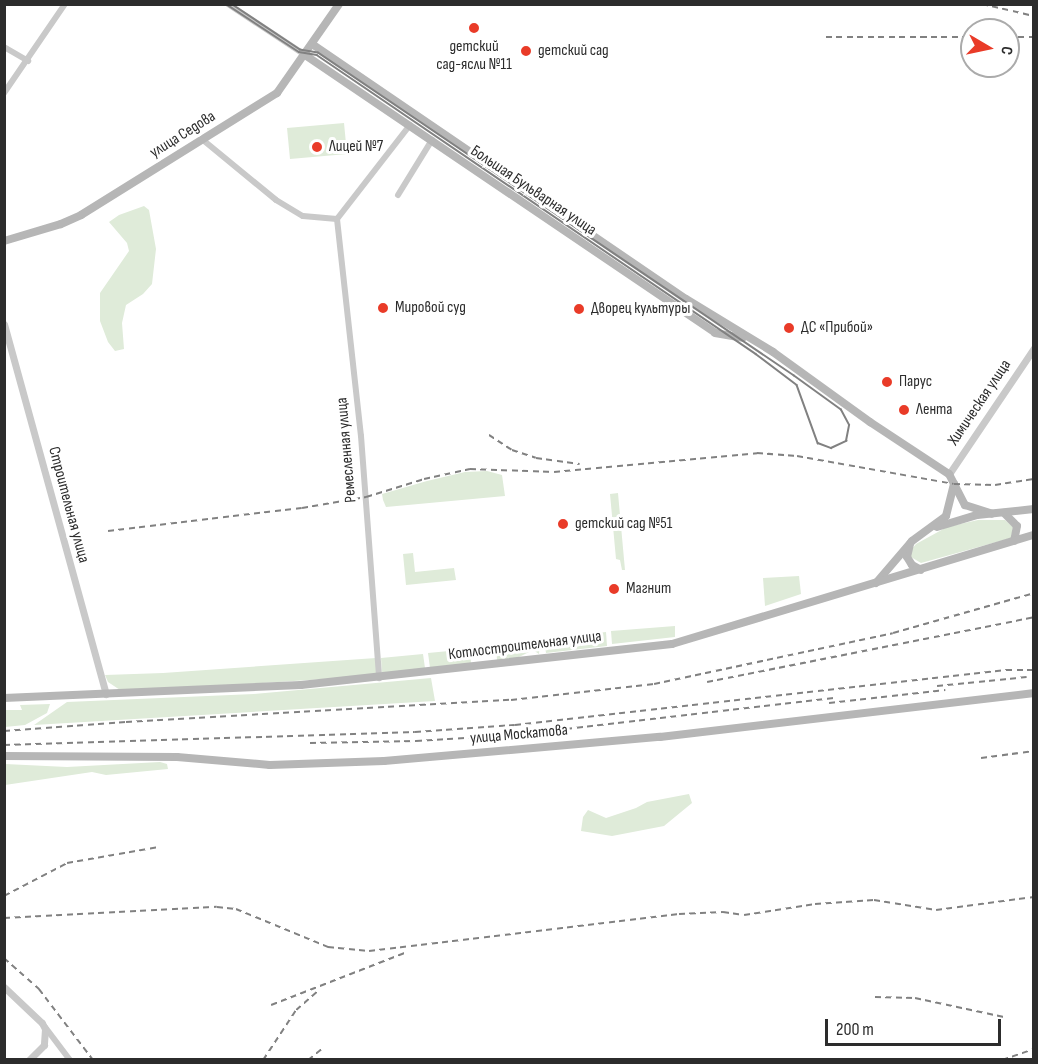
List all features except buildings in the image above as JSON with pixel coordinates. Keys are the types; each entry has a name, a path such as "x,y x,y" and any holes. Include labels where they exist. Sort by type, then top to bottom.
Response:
{"main road":[{"name":"улица Седова","path":"4,241 61,224 81,215 277,93 339,4"},
{"name":"Большая Бульварная улица","path":"312,44 686,299 749,338 949,474"},
{"name":"Большая Бульварная улица","path":"305,55 715,333 749,338"},
{"path":"949,474 965,505 992,514"},
{"path":"876,583 912,541 946,516 954,484"},
{"path":"927,530 955,520 1034,509"},
{"path":"1004,513 1017,526 1014,541"},
{"name":"Котлостроительная улица","path":"4,698 301,685 672,644 1034,535"},
{"path":"912,541 907,557 912,565 921,570"},
{"name":"улица Москатова","path":"4,756 177,757 270,765 384,761 671,736 1034,693"}],"street":[{"path":"4,93 65,4"},
{"path":"228,4 305,55"},
{"path":"4,47 28,61"},
{"path":"203,140 276,200 303,216 337,219 410,125"},
{"path":"398,195 432,140"},
{"name":"Ремесленная улица","path":"337,219 361,436 379,678"},
{"name":"Строительная улица","path":"4,324 106,694"},
{"name":"Химическая улица","path":"949,474 1034,348"},
{"path":"4,987 42,1023 70,1059"},
{"path":"29,1059 44,1045 45,1035 42,1023"}],"green space":[{"path":"344,123 347,154 290,159 287,128"},
{"path":"144,206 149,210 156,249 152,284 143,294 126,305 122,323 124,349 115,351 108,342 100,321 100,293 129,251 127,243 109,222 119,215"},
{"path":"487,471 502,475 505,496 386,507 383,500 382,494 427,481 465,472"},
{"path":"618,493 625,570 622,570 620,560 616,559 610,494"},
{"path":"978,520 1005,520 1013,527 1011,538 921,563 911,557 911,550 916,544 947,527"},
{"path":"413,553 415,572 454,568 456,580 406,585 403,554"},
{"path":"799,576 801,594 765,606 763,578"},
{"path":"675,626 675,637 612,644 611,631"},
{"path":"606,632 607,646 546,653 544,639"},
{"path":"540,640 539,654 533,650 517,658 497,660 496,645"},
{"path":"470,649 471,664 430,668 428,653"},
{"path":"423,654 425,668 382,674 381,658"},
{"path":"376,658 378,675 372,676 168,689 120,690 108,682 105,675 163,673"},
{"path":"431,678 435,701 34,725 67,702 254,694"},
{"path":"50,704 47,713 25,725 5,727 5,710 22,710 20,705"},
{"path":"160,762 167,764 168,769 106,775 92,772 5,785 5,764 67,767"},
{"path":"689,794 692,803 664,826 612,836 581,831 583,817 588,810 606,818 647,802"}],"tram line":[{"path":"226,4 299,52 317,55 756,354 797,385 818,443 831,448 846,441 849,425 841,410 794,376 318,53 300,50 231,4"}],"railway":[{"path":"982,4 1034,16"},
{"path":"826,37 960,37"},
{"path":"1020,37 1034,37"},
{"path":"489,435 512,450 536,458 580,464"},
{"path":"108,531 302,508 366,497 424,479 470,469 554,472 757,453 797,456 954,484 995,485 1034,479"},
{"path":"4,731 511,700 654,684 893,633 1034,593"},
{"path":"707,682 1034,617"},
{"path":"4,745 415,732 515,725 1006,670 1034,670"},
{"path":"937,686 1027,677"},
{"path":"829,703 945,690"},
{"path":"310,743 416,741 514,735 836,698"},
{"path":"981,758 1034,751"},
{"path":"4,896 67,863 159,847"},
{"path":"4,918 217,907 236,909 328,947 369,951 679,914 723,912 744,915 815,904 874,900 936,910 1034,897"},
{"path":"271,1005 407,952"},
{"path":"4,958 39,989 93,1060"},
{"path":"263,1060 296,1010 317,992"},
{"path":"875,997 915,998 1004,1017"},
{"path":"308,1060 323,1048"},
{"path":"1002,1060 1034,1049"}],"place":[{"name":"детский сад-ясли №11","path":"474,28"},
{"name":"детский сад","path":"526,51"},
{"name":"Лицей №7","path":"317,147"},
{"name":"Мировой суд","path":"383,308"},
{"name":"Дворец культуры","path":"579,309"},
{"name":"ДC «Прибой»","path":"789,328"},
{"name":"Парус","path":"887,382"},
{"name":"Лента","path":"904,410"},
{"name":"детский сад №51","path":"563,524"},
{"name":"Магнит","path":"614,589"}]}
